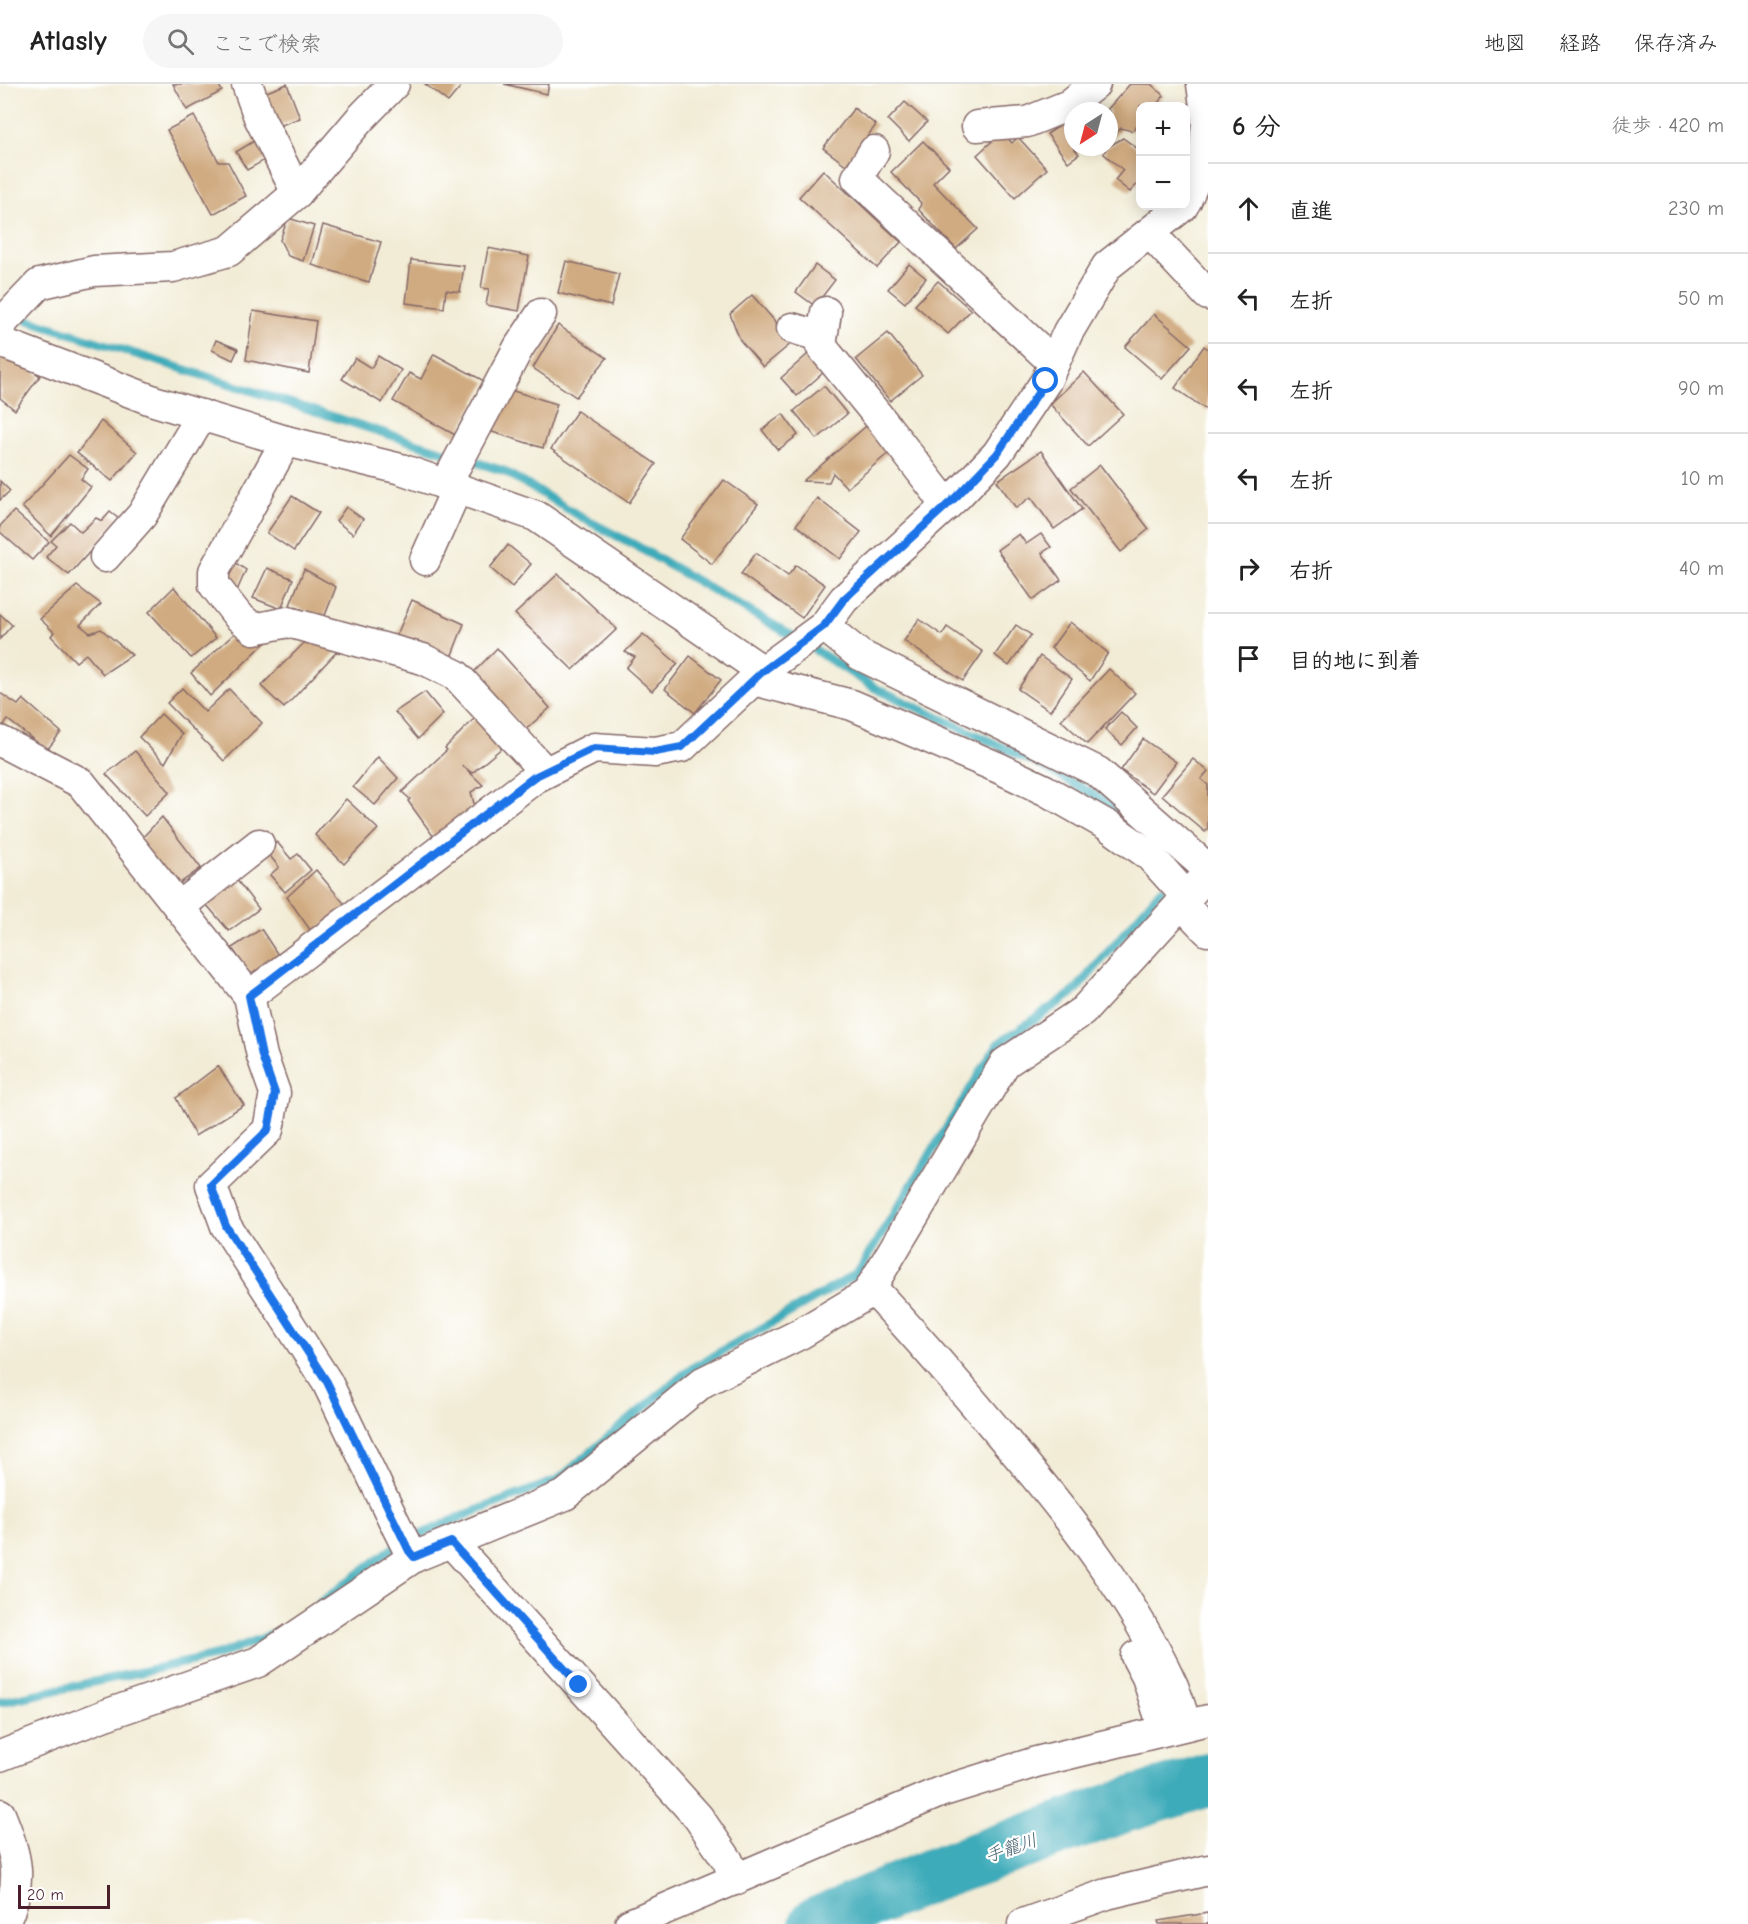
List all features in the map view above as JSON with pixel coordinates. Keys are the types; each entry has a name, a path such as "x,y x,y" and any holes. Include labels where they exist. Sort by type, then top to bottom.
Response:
{"street":[{"path":"247,84 259,117 297,193"},
{"path":"0,325 39,284 94,271 173,267 229,251 297,193 360,119 394,84"},
{"path":"976,126 1027,122 1069,105 1095,84"},
{"path":"1190,190 1204,159 1207,121 1202,84"},
{"path":"874,151 857,178 1054,363"},
{"path":"249,996 534,777 594,748 655,752 682,747 764,671 822,628 844,599 947,506 997,454 1046,381 1068,332 1107,266 1178,210"},
{"path":"1150,233 1208,295"},
{"path":"424,560 470,438 519,347 541,314"},
{"path":"792,328 824,325 821,346 947,506"},
{"path":"0,342 154,401 286,441 452,483 536,516 764,671 852,705 988,763 1045,790 1110,827 1149,855 1208,931"},
{"path":"105,557 142,515 202,415"},
{"path":"286,441 214,571 214,585 238,616 254,629 288,621 423,659 456,675 545,772"},
{"path":"822,628 860,655 1098,772 1208,870"},
{"path":"0,741 81,783 249,996 262,1056 275,1093 268,1130 211,1185 226,1226 327,1382 412,1554"},
{"path":"178,907 259,844"},
{"path":"0,1756 105,1715 258,1662 412,1554 451,1542 565,1495 703,1382 800,1334 864,1293 1005,1063 1083,1011 1208,874"},
{"path":"630,1924 940,1792 1036,1762 1186,1725 1147,1677 1124,1632 1091,1581 1034,1503 864,1293"},
{"path":"451,1542 698,1817 728,1861 735,1880"},
{"path":"0,1814 11,1840 16,1860 17,1883 13,1902 4,1924"},
{"path":"1023,1924 1107,1894 1208,1870"}],"building":[{"path":"173,84 218,84 222,91 187,110"},
{"path":"287,84 300,118 273,128 259,95"},
{"path":"425,84 463,84 448,102"},
{"path":"504,84 549,84 547,94"},
{"path":"1130,84 1151,84 1164,96 1159,102 1136,102 1136,126 1132,131 1121,128 1118,131 1118,102 1114,102"},
{"path":"905,102 927,122 909,141 888,120"},
{"path":"854,108 876,125 846,165 823,148"},
{"path":"194,116 219,162 228,162 246,196 213,214 167,130"},
{"path":"1064,123 1064,156 1076,156 1068,162 1047,134"},
{"path":"1002,132 1012,143 1018,137 1047,169 1015,198 977,155"},
{"path":"259,138 270,157 247,170 236,152"},
{"path":"1123,138 1136,147 1136,185 1130,192 1115,180 1123,170 1106,156 1118,156 1118,141"},
{"path":"923,141 949,167 933,183 978,229 956,249 919,210 921,203 891,172"},
{"path":"823,170 901,242 877,268 799,197"},
{"path":"288,218 314,226 303,261 288,256 280,240"},
{"path":"323,225 381,242 369,282 312,265"},
{"path":"488,248 529,256 519,311 486,305 489,289 481,288"},
{"path":"411,260 464,266 460,292 446,290 444,308 406,303"},
{"path":"566,261 619,274 611,306 558,293"},
{"path":"909,264 926,278 905,303 888,289"},
{"path":"815,265 835,280 815,306 796,292"},
{"path":"938,281 971,310 948,334 915,305"},
{"path":"752,295 793,342 763,367 740,340 730,314"},
{"path":"253,311 316,321 309,373 246,360"},
{"path":"1154,314 1191,346 1162,379 1125,347"},
{"path":"558,325 607,358 576,397 533,368"},
{"path":"888,333 922,375 890,401 856,359"},
{"path":"216,340 238,349 233,360 212,350"},
{"path":"1204,346 1208,349 1208,411 1175,388"},
{"path":"5,350 40,376 15,410 0,398 0,357"},
{"path":"434,354 486,382 457,436 393,401 409,373 421,379"},
{"path":"808,354 824,372 797,396 781,378"},
{"path":"378,356 401,370 382,403 342,379 355,358 371,368"},
{"path":"1084,372 1123,414 1088,446 1050,404"},
{"path":"824,386 847,414 817,439 794,411"},
{"path":"503,388 557,404 543,448 489,431"},
{"path":"577,411 656,464 629,503 551,449"},
{"path":"783,414 798,435 778,450 762,430"},
{"path":"873,420 897,446 847,488 833,473 829,482 803,481"},
{"path":"101,421 137,452 112,481 77,453"},
{"path":"1041,451 1082,509 1054,529 1031,497 1016,508 997,481"},
{"path":"69,455 88,469 81,479 91,487 51,536 22,507"},
{"path":"1100,465 1149,529 1121,552 1071,488"},
{"path":"724,480 758,504 712,564 680,539"},
{"path":"0,481 10,491 0,500"},
{"path":"292,496 319,513 294,551 267,533"},
{"path":"817,498 861,532 840,559 796,525"},
{"path":"346,507 363,519 353,534 336,521"},
{"path":"14,511 49,542 32,560 0,532 0,526"},
{"path":"110,512 119,519 69,575 46,557 56,545 51,541 70,522 81,532 96,518 102,521"},
{"path":"1019,534 1026,544 1041,534 1051,547 1042,553 1061,580 1033,600 997,550"},
{"path":"508,545 531,564 512,587 490,568"},
{"path":"756,553 788,576 796,565 825,585 802,618 741,574"},
{"path":"227,557 246,570 236,593 214,581"},
{"path":"267,568 293,579 281,609 253,598"},
{"path":"304,569 336,587 324,618 290,605"},
{"path":"558,574 617,629 573,670 515,614"},
{"path":"77,586 101,604 80,625 90,633 101,629 132,655 103,674 86,654 76,662 51,636 54,632 40,619"},
{"path":"174,587 216,638 191,658 149,612"},
{"path":"412,600 464,624 450,660 396,637"},
{"path":"0,614 12,625 0,639"},
{"path":"919,619 942,635 947,627 983,652 963,681 904,641"},
{"path":"1070,622 1108,653 1090,681 1051,648"},
{"path":"246,623 266,642 210,696 191,673"},
{"path":"1016,625 1031,635 1009,666 995,655"},
{"path":"313,634 344,644 284,708 261,686"},
{"path":"643,634 678,664 652,691 626,668 635,657 625,652"},
{"path":"497,648 550,708 525,730 474,672"},
{"path":"690,656 721,680 695,713 665,689"},
{"path":"1040,656 1072,679 1050,711 1018,689"},
{"path":"1109,669 1135,693 1087,744 1061,720"},
{"path":"182,688 205,712 229,689 262,723 224,761 167,703"},
{"path":"425,692 443,714 418,739 395,712"},
{"path":"0,693 18,705 23,699 61,732 47,750 8,720 3,726 0,724"},
{"path":"1121,712 1137,728 1122,745 1105,729"},
{"path":"161,714 182,734 165,763 139,737"},
{"path":"478,715 503,747 472,773 462,765 483,785 471,792 476,811 436,840 408,801 410,799 402,792 447,750 445,748"},
{"path":"1143,739 1176,762 1153,793 1121,770"},
{"path":"135,751 170,792 145,816 106,774"},
{"path":"378,757 398,778 375,805 353,787"},
{"path":"1193,759 1208,771 1201,779 1208,785 1208,829 1205,832 1162,795"},
{"path":"346,799 378,829 344,864 315,835"},
{"path":"162,817 201,868 173,888 140,840"},
{"path":"277,842 291,859 298,854 311,870 285,892 270,875 279,867 266,851"},
{"path":"316,870 348,908 313,934 287,897"},
{"path":"236,879 259,909 229,931 206,904"},
{"path":"261,929 280,958 252,977 232,948"},
{"path":"218,1066 244,1105 195,1136 176,1098"},
{"path":"1208,1913 1208,1924 1159,1924 1158,1921"}],"waterway":[{"path":"16,316 504,471 801,641 875,688 1036,763 1097,796 1141,828"},
{"path":"320,1603 397,1545 465,1515 558,1480 689,1370 857,1274 998,1044 1074,992 1162,889"},
{"path":"0,1702 215,1656 282,1631"},
{"name":"手籠川","path":"816,1924 932,1875 1118,1808 1208,1780"}],"route":[{"path":"579,1685 451,1542 414,1557 409,1551 327,1382 226,1226 211,1185 268,1130 275,1093 262,1056 249,996 534,777 594,748 655,752 682,747 763,671 824,626 844,599 957,496 997,454 1046,381"}]}
